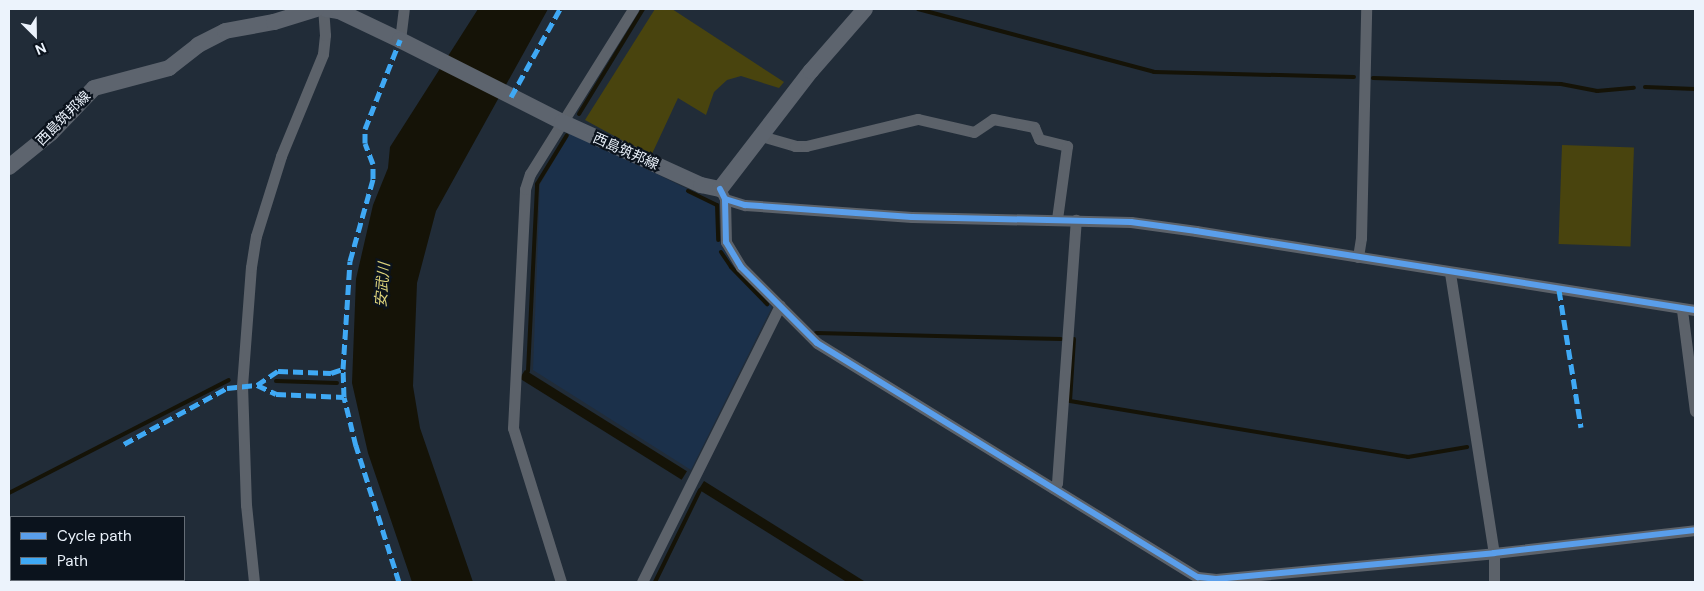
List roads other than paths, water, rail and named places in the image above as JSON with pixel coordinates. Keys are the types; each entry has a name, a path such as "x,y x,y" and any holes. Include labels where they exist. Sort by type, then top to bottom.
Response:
{"main road":[{"name":"西島筑邦線","path":"9,166 51,133 94,88 169,68 198,45 225,31 274,22 316,9"},
{"name":"西島筑邦線","path":"324,9 339,11 562,122 723,194"},
{"path":"723,194 761,136 811,71 865,9"}],"street":[{"path":"254,582 246,505 242,386 251,267 256,236 281,156 323,54 325,35 324,9"},
{"path":"400,40 404,9"},
{"path":"561,582 514,428 525,189 530,174 633,9"},
{"path":"1358,257 1366,9"},
{"path":"761,136 794,146 806,146 918,118 974,132 993,119 1034,127 1039,139 1067,146 1057,219"},
{"path":"723,194 745,205 903,216 1131,222 1682,310 1695,310"},
{"path":"723,194 726,242 742,267 817,343 1198,577 1216,579 1494,554 1695,530"},
{"path":"1053,488 1057,483 1076,220"},
{"path":"1450,273 1494,554 1494,582"},
{"path":"642,582 780,305"},
{"path":"1682,310 1682,324 1695,410"}],"water":[{"name":"安武川","path":"478,9 548,9 436,211 417,283 413,386 420,428 473,582 412,582 368,453 352,383 356,279 373,205 388,168 390,147"},
{"path":"525,370 687,471 682,480 520,378"},
{"path":"704,481 865,582 847,582 699,489"}],"waterway":[{"path":"579,114 643,9"},
{"path":"918,9 1154,72 1354,77"},
{"path":"1373,78 1561,84 1597,91 1634,88"},
{"path":"1645,87 1695,89"},
{"path":"528,371 537,184 567,135"},
{"path":"688,191 717,205 718,240"},
{"path":"721,252 731,267 767,304"},
{"path":"816,333 1061,339"},
{"path":"1074,339 1070,401 1408,457 1467,447"},
{"path":"9,493 229,380"},
{"path":"276,381 337,383"},
{"path":"655,582 700,490"}]}
